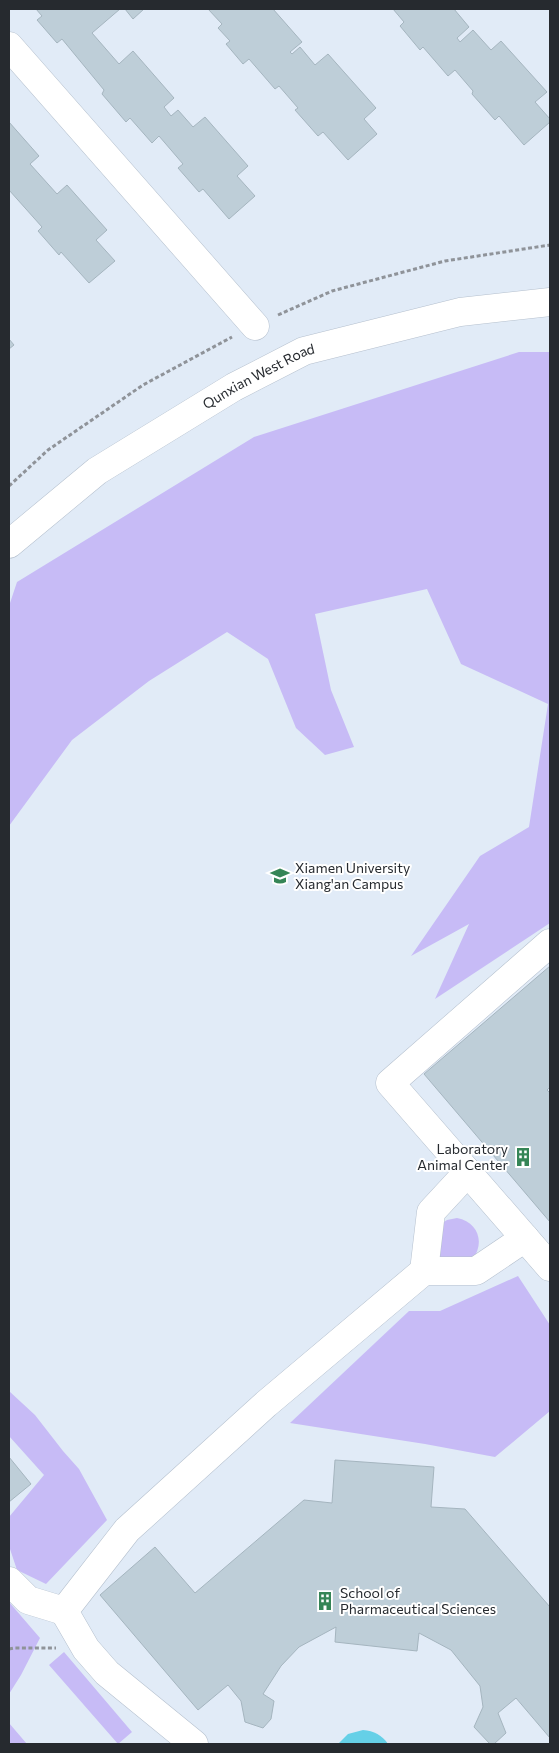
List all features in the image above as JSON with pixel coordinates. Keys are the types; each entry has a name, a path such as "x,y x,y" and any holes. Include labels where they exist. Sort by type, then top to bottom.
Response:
{"street":[{"path":"9,46 255,326"},
{"name":"Qunxian West Road","path":"9,544 97,471 234,387 304,351 460,312 550,302"},
{"path":"550,943 390,1083 550,1267"},
{"path":"424,1271 431,1212 468,1172"},
{"path":"64,1611 127,1530 266,1404 424,1271 476,1270 525,1238"},
{"path":"9,1580 28,1600 64,1611 86,1648 107,1673 194,1744"}],"path":[{"path":"9,1649 86,1648"}],"shaded area":[{"name":"Xiamen University Xiang'an Campus","path":"9,9 550,9 550,1744 9,1744"},
{"path":"519,352 550,352 550,923 435,999 469,924 411,956 480,856 529,827 548,704 461,664 427,589 315,614 331,690 354,747 325,755 296,728 268,659 227,632 149,681 72,740 9,826 9,606 17,582 254,437"},
{"path":"457,1218 464,1220 474,1228 479,1240 479,1246 473,1259 448,1266 433,1253 439,1225 447,1220"},
{"path":"518,1276 550,1325 550,1411 495,1457 290,1423 409,1311 440,1311"},
{"path":"9,1391 35,1415 79,1469 107,1520 46,1584 17,1570 9,1546 9,1517 44,1475 9,1436"},
{"path":"9,1602 40,1638 9,1694"},
{"path":"64,1652 132,1732 118,1744 49,1665"},
{"path":"9,1723 27,1744 9,1744"}],"water":[{"path":"363,1730 377,1734 388,1744 338,1744 348,1734"}],"building":[{"path":"36,9 120,9 92,33 119,64 133,51 174,98 164,107 171,116 178,110 193,127 205,117 248,166 237,176 255,196 229,219 203,189 199,192 178,168 183,164 159,136 152,143 130,118 126,122 102,94 104,90 62,39 57,43 37,20 42,16"},
{"path":"125,9 144,9 133,19"},
{"path":"208,9 273,9 302,42 290,52 292,54 300,47 315,65 328,54 376,108 364,119 377,134 348,160 323,132 318,136 295,110 298,108 279,86 275,89 249,59 243,64 226,44 230,41 218,28 222,24"},
{"path":"393,9 454,9 469,27 457,38 460,42 473,30 491,50 501,41 547,92 535,102 550,119 550,122 524,145 499,116 495,120 472,94 473,91 455,70 448,76 423,47 420,50 400,26 404,22"},
{"path":"9,122 39,156 30,164 57,194 67,185 107,230 96,240 115,261 89,283 61,252 59,255 38,231 42,227 9,190"},
{"path":"9,339 14,345 9,349"},
{"name":"Laboratory Animal Center","path":"550,966 550,1087 547,1090 550,1093 550,1222 424,1074"},
{"path":"9,1457 31,1484 9,1502"},
{"name":"School of Pharmaceutical Sciences","path":"335,1460 434,1467 431,1507 465,1509 550,1607 550,1738 516,1698 498,1713 506,1733 494,1744 490,1744 474,1727 483,1707 480,1686 451,1650 419,1633 417,1651 335,1642 336,1627 299,1647 281,1666 263,1694 274,1701 271,1719 263,1728 245,1722 241,1701 228,1685 198,1710 100,1595 155,1547 195,1593 304,1500 332,1503"}],"place":[{"name":"Xiamen University Xiang'an Campus","path":"280,876"},
{"name":"Laboratory Animal Center","path":"523,1157"},
{"name":"School of Pharmaceutical Sciences","path":"325,1601"}]}
